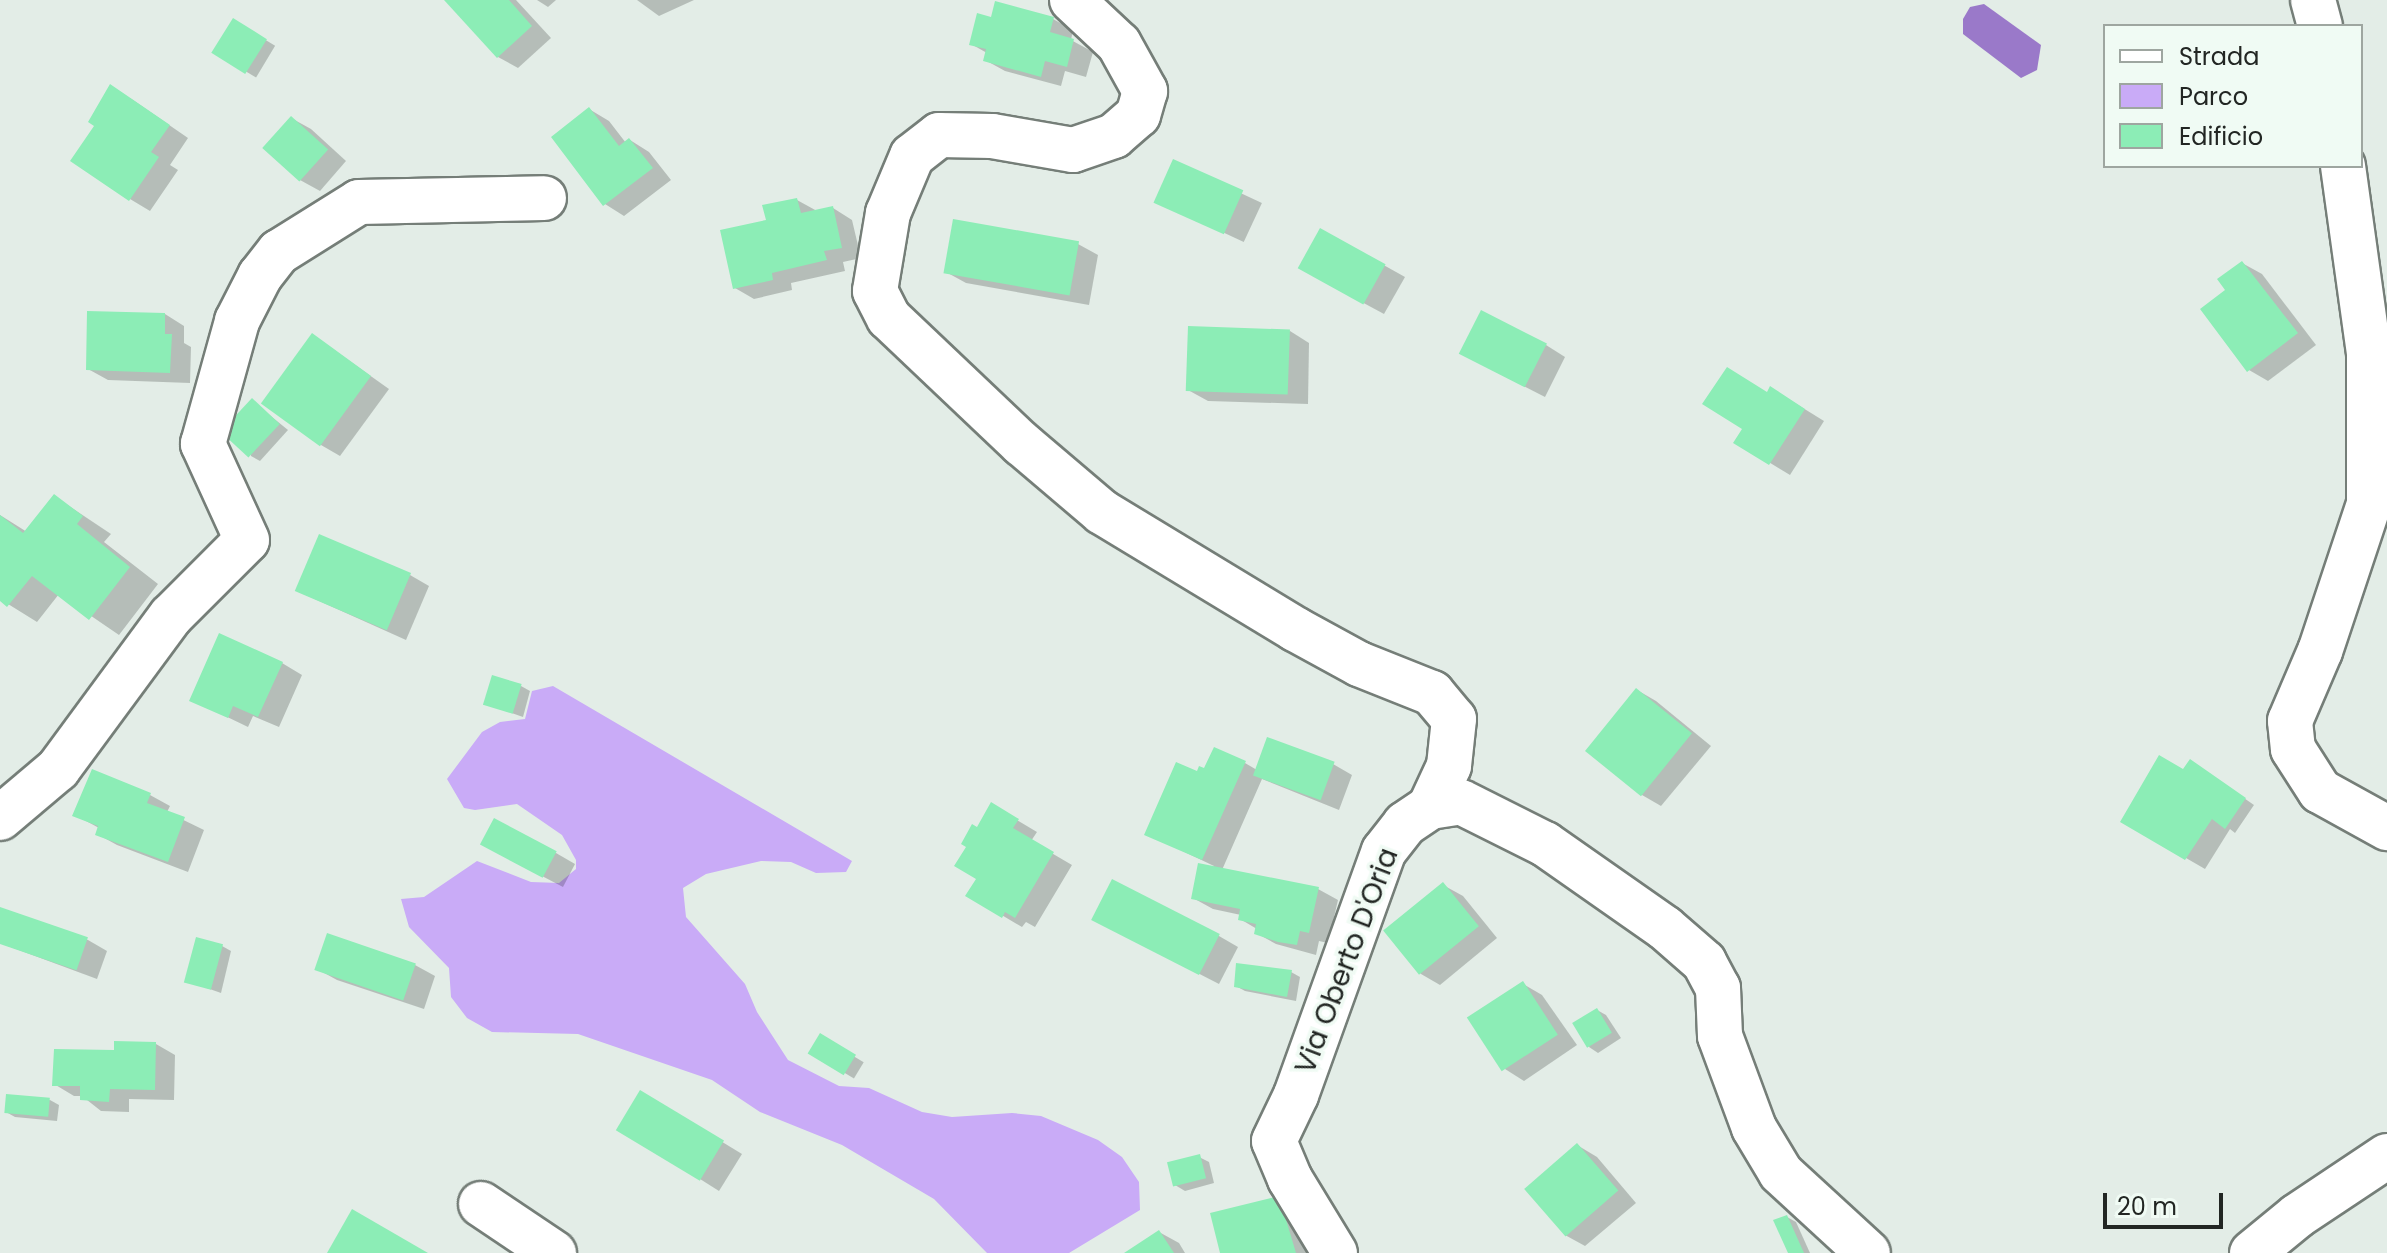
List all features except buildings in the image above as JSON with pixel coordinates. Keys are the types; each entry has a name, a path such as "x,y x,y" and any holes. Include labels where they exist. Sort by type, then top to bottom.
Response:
{"street":[{"path":"1072,0 1119,44 1145,91 1138,115 1114,136 1073,150 992,136 939,135 912,156 888,213 875,291 889,318 1022,444 1102,512 1295,629 1359,664 1432,693 1454,719 1449,766 1430,807"},
{"path":"2313,0 2319,24"},
{"path":"2343,168 2369,353 2369,504 2320,651 2290,721 2293,749 2320,791 2387,828"},
{"path":"0,818 58,769 171,616 247,540 203,444 237,321 260,276 279,252 359,202 544,198"},
{"path":"1430,807 1461,802 1545,844 1665,928 1704,962 1718,988 1720,1036 1754,1128 1781,1173 1868,1253"},
{"name":"Via Oberto D'Oria","path":"1335,1253 1290,1179 1274,1141 1296,1095 1384,851 1405,824 1430,807"},
{"path":"2252,1253 2297,1216 2387,1156"},
{"path":"481,1204 554,1253"}],"green space":[{"path":"553,686 852,861 846,872 816,873 791,862 761,861 706,874 683,888 686,917 745,984 757,1012 788,1060 839,1086 869,1088 922,1112 952,1117 1012,1113 1041,1116 1098,1140 1122,1157 1139,1182 1140,1210 1069,1253 987,1253 934,1199 842,1145 760,1112 712,1080 578,1034 492,1032 467,1018 451,997 449,968 409,927 401,899 424,897 477,861 531,882 559,883 576,869 576,860 562,835 517,804 475,810 464,808 447,779 482,732 500,722 525,719 532,691"}],"shaded area":[{"path":"1984,4 2041,45 2037,70 2021,78 1963,34 1963,19 1970,7"}]}
